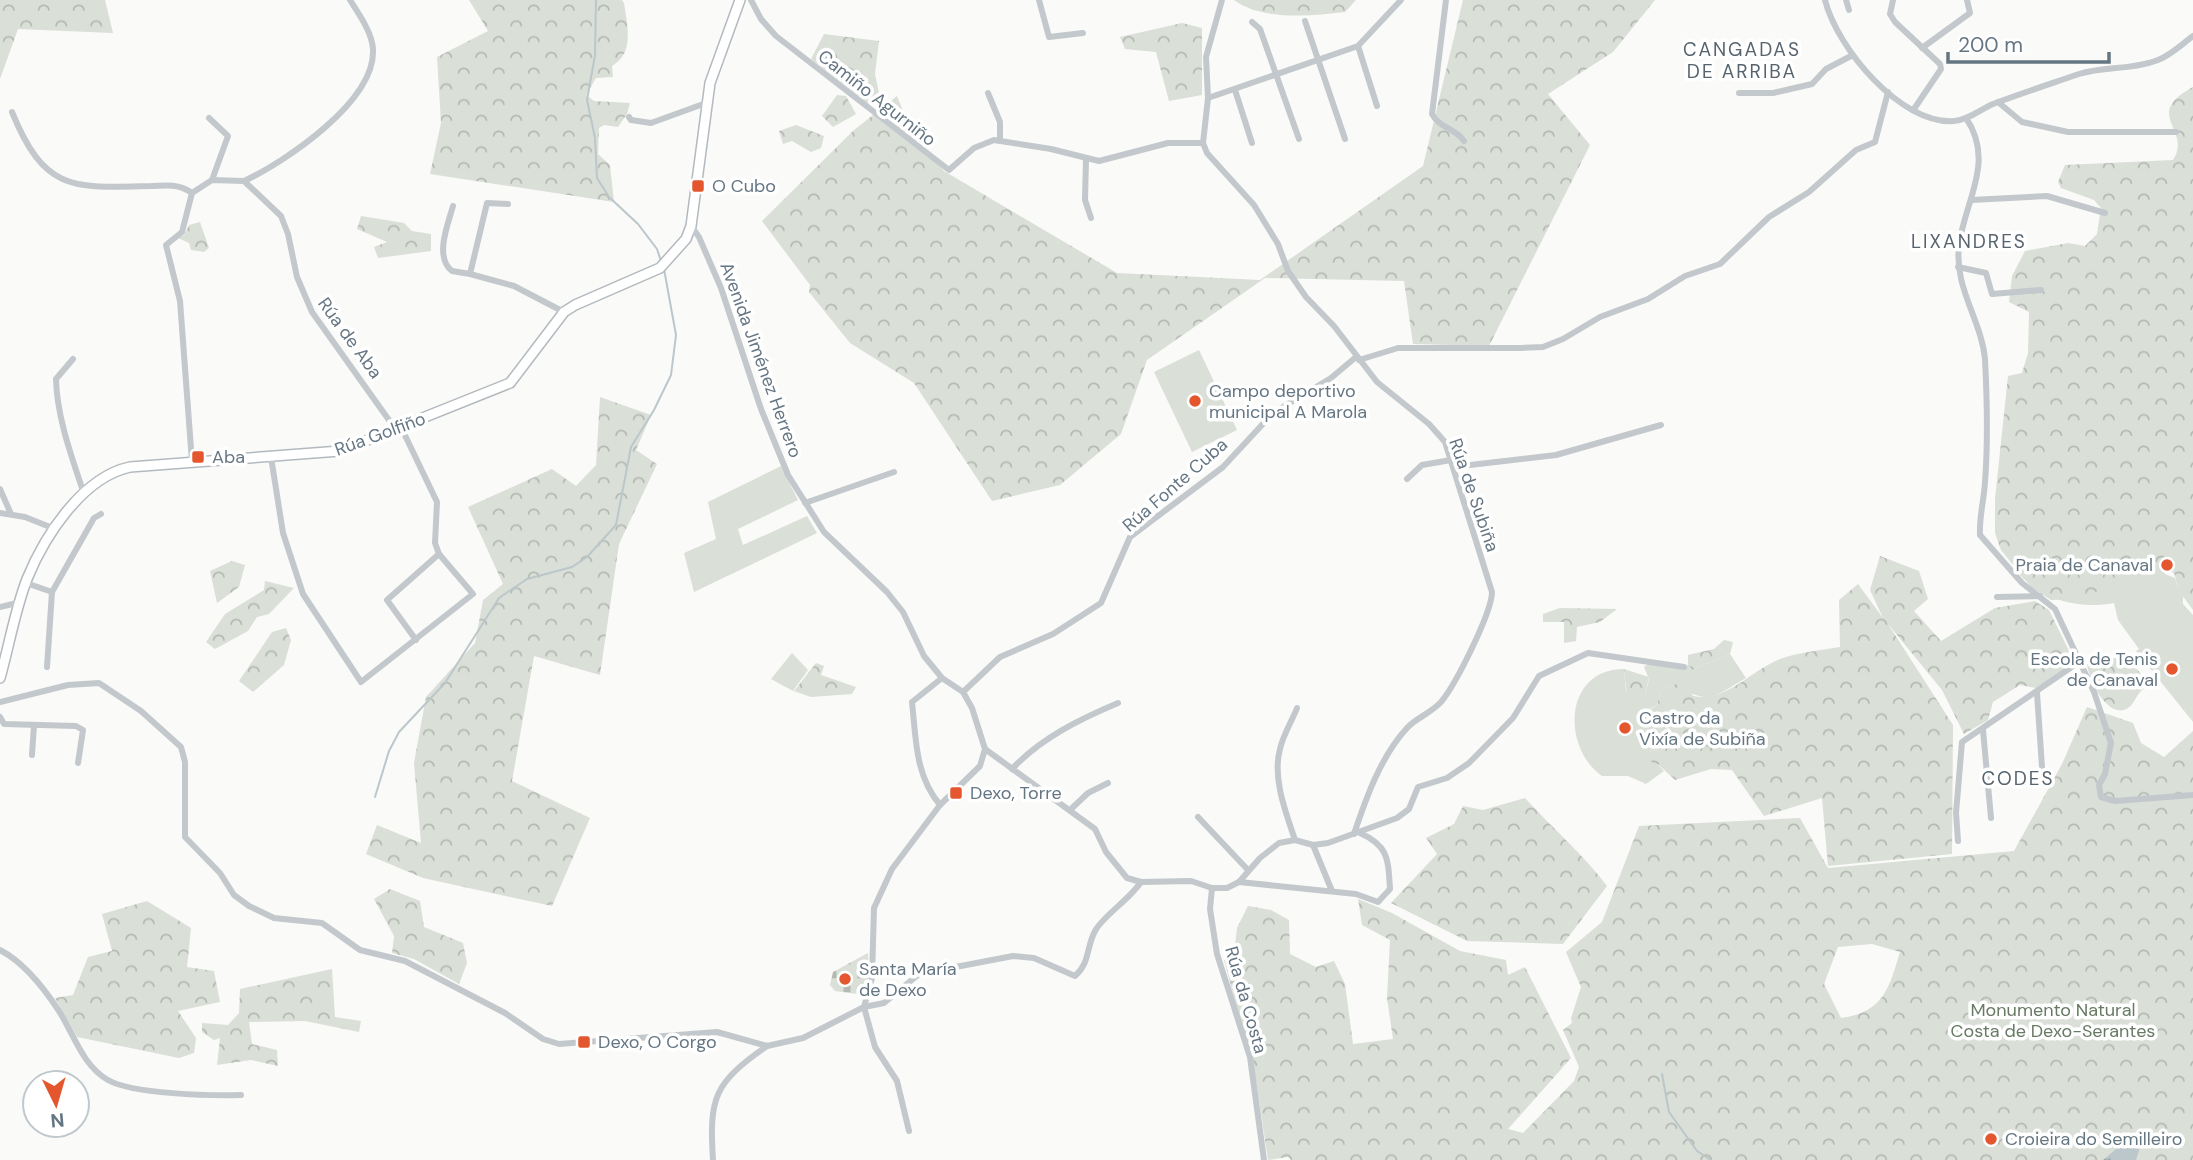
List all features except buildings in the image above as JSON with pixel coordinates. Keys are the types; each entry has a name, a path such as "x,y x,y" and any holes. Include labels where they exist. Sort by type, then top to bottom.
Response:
{"main road":[{"path":"691,226 710,83 740,0"},
{"name":"Rúa Golfiño","path":"0,678 26,583 55,529 83,491 100,478 120,469 340,452 510,383 564,312 660,268 686,239 691,226"}],"street":[{"path":"192,462 180,301 166,245 182,233 192,193 212,180 244,181 302,147 356,96 366,79 373,49 363,22 349,0"},
{"name":"Camiño Agurniño","path":"751,0 761,19 776,36 948,170 974,148 1000,141 1051,149 1099,162 1168,144 1203,143"},
{"path":"1039,0 1049,37 1083,33"},
{"path":"1203,143 1208,98 1206,57 1222,0"},
{"path":"1208,98 1358,46 1401,0"},
{"path":"1446,0 1432,114 1435,120 1458,132 1464,141"},
{"path":"1825,0 1850,56 1869,78 1914,109 1940,120 1966,118 1998,102 2097,69 2143,65 2160,60 2193,36"},
{"path":"1846,0 1849,9"},
{"path":"1893,0 1890,14 1895,22 1940,64 1941,69 1914,109"},
{"path":"1922,48 1970,13 1967,0"},
{"path":"1305,21 1345,139"},
{"path":"1252,22 1260,29 1299,139"},
{"path":"1358,46 1377,106"},
{"path":"1740,93 1773,93 1812,84 1826,69 1850,56"},
{"path":"1235,90 1252,143"},
{"path":"1358,359 1410,347 1543,347 1563,340 1600,317 1648,299 1685,276 1720,264 1769,217 1809,192 1856,150 1875,142 1888,92"},
{"path":"988,93 1000,122 1000,141"},
{"path":"1998,102 2022,122 2068,132 2176,132"},
{"path":"629,117 631,120 650,122 706,103"},
{"path":"12,112 39,162 62,182 94,188 173,185 192,193"},
{"path":"209,118 228,136 212,180"},
{"path":"1966,118 1973,132 1979,178 1963,224 1958,267 1962,291 1980,335 1984,356 1985,481 1980,535 2022,583 2055,609 2094,692 2111,743 2105,774 2099,785 2101,797 2115,801 2193,795"},
{"name":"Rúa de Subiña","path":"1203,143 1226,177 1254,205 1278,244 1288,271 1306,297 1334,326 1377,382 1429,424 1445,442 1492,592 1492,606 1484,616 1459,676 1442,701 1407,727 1388,754 1365,802 1357,833"},
{"path":"1086,159 1085,200 1091,218"},
{"name":"Rúa de Aba","path":"244,181 281,216 288,234 297,277 312,312 399,429 437,502 435,543 439,554"},
{"path":"1971,200 2047,196 2105,214"},
{"path":"470,274 487,204 508,204"},
{"path":"453,206 446,228 444,258 452,271 514,286 564,312"},
{"name":"Avenida Jiménez Herrero","path":"691,226 699,237 721,288 771,436 805,503 824,532 887,592 903,612 924,656 942,678 963,692"},
{"path":"1958,267 1986,273 1992,295 2041,290"},
{"path":"73,359 56,379 56,392 63,428 83,491"},
{"name":"Rúa Fonte Cuba","path":"963,692 1000,657 1053,634 1101,603 1130,537 1223,467 1273,413 1358,359"},
{"path":"1407,479 1422,466 1556,455 1661,425"},
{"path":"271,457 283,533 303,594 361,682 416,640 473,593 439,554 387,600 416,640"},
{"path":"805,503 894,472"},
{"path":"0,489 11,514"},
{"path":"5,504 0,512 55,529"},
{"path":"47,667 52,592 88,528 101,514"},
{"path":"26,583 52,592"},
{"path":"1997,597 2040,596"},
{"path":"0,607 21,602"},
{"path":"985,749 1096,829 1106,852 1127,878 1141,882 1177,879 1212,888 1227,888 1239,882 1248,870 1279,843 1295,840 1312,845 1328,843 1397,818 1409,809 1418,787 1447,778 1469,763 1513,718 1539,676 1588,653 1684,667"},
{"path":"1958,841 1956,813 1962,742 2079,662"},
{"path":"940,805 930,794 916,757 912,702 942,678"},
{"path":"0,702 84,682 99,683 122,697 181,747 185,762 185,837 220,873 234,895 274,918 322,923 360,950 405,961 505,1013 543,1039 559,1044 717,1032 767,1046 803,1038 864,1007 884,1003 919,974 1013,956 1034,958 1075,976 1086,967 1096,929 1133,894 1141,882"},
{"path":"909,1132 897,1081 875,1047 864,1007 872,978 874,908 892,869 940,805 980,766 985,749 972,708 963,692"},
{"path":"2037,693 2042,767"},
{"path":"1012,769 1028,751 1088,716 1118,703"},
{"path":"1295,840 1279,788 1278,761 1280,748 1297,708"},
{"path":"0,716 4,724 76,726 83,730 78,763"},
{"path":"32,755 34,725"},
{"path":"1983,730 1991,818"},
{"path":"1070,810 1088,793 1108,783"},
{"path":"1198,817 1248,870"},
{"path":"1239,882 1356,894 1378,902 1390,890 1388,861 1378,841 1357,833"},
{"path":"1312,845 1332,891"},
{"name":"Rúa da Costa","path":"1212,888 1210,909 1217,954 1250,1057 1264,1160"},
{"path":"0,950 16,958 59,1012 90,1064 108,1080 125,1087 195,1096 241,1095"},
{"path":"713,1160 710,1118 715,1097 726,1082 767,1046"}],"green space":[{"path":"0,0 105,0 113,33 18,29 0,79"},
{"path":"469,0 622,0 628,29 624,54 612,66 613,77 596,78 586,95 594,101 630,103 627,114 618,127 604,125 599,128 598,154 610,165 614,202 430,174 441,123 437,57 488,31"},
{"path":"1234,0 1356,0 1345,12 1287,15 1259,11"},
{"path":"1463,0 1655,0 1613,52 1548,94 1590,145 1489,346 1413,344 1404,281 1265,278 1147,360 1121,434 1060,485 992,501 914,383 850,343 809,292 810,285 762,221 854,130 897,96 914,138 944,171 1117,273 1260,280 1423,166"},
{"path":"1182,23 1202,28 1202,95 1169,101 1156,52 1125,49 1120,37"},
{"path":"824,34 879,41 875,74 880,98 869,105 811,59"},
{"path":"2193,87 2193,610 2179,591 2174,573 2166,570 2144,572 2093,593 2051,600 2031,587 2001,550 1995,533 1995,499 2008,376 2022,373 2028,353 2029,312 2009,302 2012,276 2025,251 2068,243 2085,246 2097,234 2101,208 2094,200 2061,188 2058,182 2065,165 2173,160 2177,139 2169,114 2171,106 2178,97"},
{"path":"837,95 846,96 856,114 833,127 822,116"},
{"path":"796,125 824,136 821,148 811,152 792,141 783,144 779,131"},
{"path":"361,216 404,223 412,231 431,234 431,251 378,258 374,247 387,242 357,229"},
{"path":"200,222 209,248 204,252 191,250 189,243 178,238 184,235 189,225"},
{"name":"Campo deportivo municipal A Marola","path":"1199,350 1237,430 1192,452 1154,372"},
{"path":"600,397 651,415 636,450 657,464 619,544 600,675 534,656 512,781 590,818 552,906 423,878 366,854 377,825 421,843 414,763 426,697 475,643 483,600 503,584 468,507 552,469 576,486 596,465"},
{"path":"781,466 798,500 738,529 743,545 807,516 817,533 694,592 684,553 716,539 708,502"},
{"path":"2065,549 2163,569 2165,574 2175,578 2178,588 2183,592 2183,604 2193,615 2193,722 2136,651 2139,649 2118,620 2114,603 2086,605 2059,600 2034,588 2014,568"},
{"path":"1880,556 1919,571 1928,599 1914,611 1941,641 1995,608 2035,601 2049,610 2075,663 2036,688 2020,685 1993,702 1988,720 1964,734 1942,690 1888,624 1953,725 1952,854 1828,866 1822,798 1764,816 1732,770 1711,769 1675,780 1658,764 1653,764 1647,753 1663,747 1668,742 1667,736 1658,728 1649,742 1637,745 1635,741 1646,734 1644,713 1657,705 1661,691 1675,684 1690,690 1693,696 1717,695 1786,657 1840,647 1839,600 1858,584 1883,618 1870,590"},
{"path":"232,561 245,565 239,587 217,603 210,571"},
{"path":"265,581 294,588 269,614 257,617 248,631 215,649 206,642 225,614 264,590"},
{"path":"1560,608 1617,609 1600,622 1577,627 1576,641 1564,643 1564,622 1543,622 1543,614"},
{"path":"286,628 291,640 284,665 253,692 239,681 272,632"},
{"path":"1724,640 1733,642 1730,654 1692,670 1688,664 1688,655 1714,649"},
{"path":"792,653 808,670 793,691 771,679"},
{"path":"1730,654 1746,678 1719,694 1704,697 1675,684 1661,691 1657,705 1647,710 1646,734 1636,741 1658,728 1667,736 1668,742 1663,747 1647,753 1664,771 1646,784 1628,776 1602,776 1589,763 1580,747 1575,729 1575,712 1580,695 1589,682 1604,672 1624,669 1626,692 1645,696 1649,679 1644,667 1648,664 1685,670 1688,664 1692,670"},
{"path":"2101,655 2131,662 2141,674 2152,677 2156,684 2142,690 2127,709 2117,710 2110,707 2098,694 2088,669 2087,662"},
{"path":"816,663 824,666 821,675 856,687 852,694 811,697 794,691"},
{"path":"1624,669 1649,677 1645,696 1634,699 1627,696"},
{"name":"Monumento Natural Costa de Dexo-Serantes","path":"2087,707 2133,723 2141,743 2164,757 2193,731 2193,1160 1291,1160 1288,1157 1268,1160 1256,1080 1224,960 1234,955 1237,928 1248,906 1271,910 1289,920 1290,954 1316,967 1334,961 1345,984 1353,1044 1393,1039 1387,998 1390,940 1362,925 1358,899 1392,913 1460,951 1506,960 1508,975 1525,967 1571,1058 1508,1129 1523,1133 1574,1081 1579,1067 1563,1030 1572,1023 1571,1018 1581,987 1566,952 1602,922 1639,826 1800,818 1828,868 2014,851 2062,764","holes":["1872,944 1900,952 1888,987 1876,1004 1855,1015 1841,1018 1824,984 1838,947"]},
{"path":"1525,798 1607,886 1563,944 1467,941 1391,903 1437,854 1426,838 1454,824 1463,806 1483,810"},
{"path":"390,889 420,901 424,927 463,943 467,963 459,984 414,959 392,953 394,936 374,899"},
{"path":"147,901 191,928 187,967 214,971 220,1002 178,1011 196,1038 194,1053 179,1058 77,1037 55,998 73,995 88,957 112,951 102,914"},
{"path":"868,953 869,983 857,994 835,991 830,985 833,972"},
{"path":"332,969 335,1017 361,1021 359,1032 305,1021 249,1022 252,1044 277,1050 278,1066 251,1060 217,1065 220,1038 214,1040 202,1032 202,1023 228,1025 239,1013 240,989"}],"water":[{"path":"2131,1134 2135,1137 2142,1135 2143,1138 2136,1160 2103,1160 2116,1149 2120,1138 2129,1138"}],"waterway":[{"path":"596,0 595,55 587,100 595,138 597,178 609,197 638,224 657,249 661,261"},
{"path":"375,797 389,751 399,732 445,683 499,598 527,579 572,567 587,557 616,525 631,447 654,410 671,375 676,335 664,269"},
{"path":"1662,1074 1669,1112 1697,1151 1711,1160"}],"place":[{"name":"O Cubo","path":"698,186"},
{"name":"Campo deportivo municipal A Marola","path":"1195,401"},
{"name":"Aba","path":"198,457"},
{"name":"Praia de Canaval","path":"2167,565"},
{"name":"Escola de Tenis de Canaval","path":"2172,669"},
{"name":"Castro da Vixía de Subiña","path":"1625,728"},
{"name":"Dexo, Torre","path":"956,793"},
{"name":"Santa María de Dexo","path":"845,979"},
{"name":"Dexo, O Corgo","path":"584,1042"},
{"name":"Croieira do Semilleiro","path":"1991,1139"}],"district":[{"name":"CANGADAS DE ARRIBA","path":"1742,60"},
{"name":"LIXANDRES","path":"1969,241"},
{"name":"CODES","path":"2018,778"}]}
